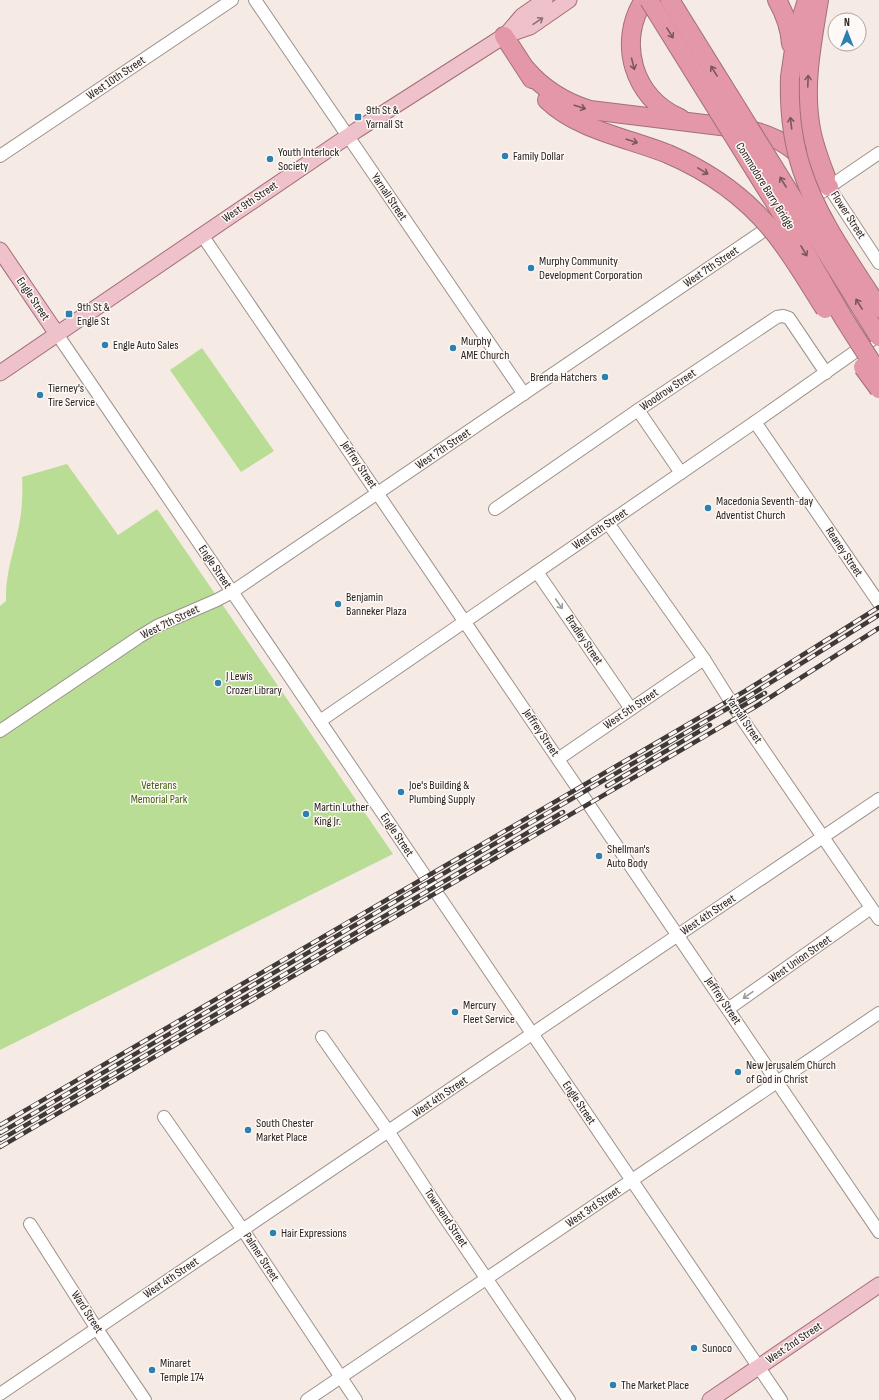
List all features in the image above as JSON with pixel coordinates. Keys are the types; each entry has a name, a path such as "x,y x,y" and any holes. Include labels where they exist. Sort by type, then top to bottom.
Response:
{"highway":[{"path":"644,0 638,10 632,30 631,51 635,71 644,90 658,105 676,117 692,123"},
{"name":"Commodore Barry Bridge","path":"649,0 800,243 844,319 879,374"},
{"name":"Commodore Barry Bridge","path":"670,0 879,336"},
{"path":"777,0 789,28 791,124 797,155 807,185 828,227 879,308"},
{"path":"790,70 796,36 807,0"},
{"path":"819,0 810,62 808,105 814,141 829,187"},
{"path":"504,36 548,101 563,113 572,119 595,129 668,154 698,168 726,186 752,209 765,222 787,251 846,342 879,389"},
{"path":"526,69 550,92 579,106 602,112 755,131 773,137 790,146 798,153 829,187"}],"main road":[{"name":"West 9th Street","path":"504,36 522,16 545,0"},
{"name":"West 9th Street","path":"0,373 348,136 504,36 530,27 570,0"},
{"name":"Engle Street","path":"0,250 57,334"},
{"name":"West 2nd Street","path":"710,1400 879,1285"}],"street":[{"name":"West 10th Street","path":"0,156 232,0"},
{"name":"Yarnall Street","path":"255,0 524,394"},
{"name":"West 7th Street","path":"0,731 157,626 232,592 879,153"},
{"name":"Flower Street","path":"829,187 879,263"},
{"name":"Jeffrey Street","path":"202,235 879,1232"},
{"name":"Woodrow Street","path":"495,509 638,410 777,317 783,316 789,318 826,373"},
{"name":"Engle Street","path":"57,334 781,1400"},
{"name":"West 6th Street","path":"320,720 465,622 879,336"},
{"path":"638,410 681,473"},
{"name":"Reaney Street","path":"755,422 879,603"},
{"name":"Yarnall Street","path":"608,523 704,659 736,710 879,918"},
{"name":"Bradley Street","path":"537,572 631,709"},
{"name":"West 5th Street","path":"558,759 704,659"},
{"name":"West 4th Street","path":"0,1394 879,799"},
{"name":"West Union Street","path":"728,1009 871,908"},
{"name":"West 3rd Street","path":"307,1400 879,1013"},
{"name":"Townsend Street","path":"322,1037 388,1131 569,1400"},
{"name":"Palmer Street","path":"164,1117 243,1230 356,1400"},
{"name":"Ward Street","path":"30,1224 97,1329 145,1400"}],"green space":[{"path":"202,348 274,451 241,472 170,370"},
{"name":"Veterans Memorial Park","path":"67,464 118,535 157,509 393,854 0,1050 0,606 6,601 8,574 22,504 22,477"}],"railway":[{"path":"0,1125 745,691 879,607"},
{"path":"0,1133 749,696 879,615"},
{"path":"0,1147 755,707 879,628"},
{"path":"732,712 765,693"},
{"path":"607,786 710,725"},
{"path":"0,1140 563,812"}],"place":[{"name":"9th St & Yarnall St","path":"358,117"},
{"name":"Family Dollar","path":"505,156"},
{"name":"Youth Interlock Society","path":"270,159"},
{"name":"Murphy Community Development Corporation","path":"531,268"},
{"name":"9th St & Engle St","path":"69,314"},
{"name":"Engle Auto Sales","path":"105,345"},
{"name":"Murphy AME Church","path":"453,348"},
{"name":"Brenda Hatchers","path":"605,377"},
{"name":"Tierney's Tire Service","path":"40,395"},
{"name":"Macedonia Seventh-day Adventist Church","path":"708,508"},
{"name":"Benjamin Banneker Plaza","path":"338,604"},
{"name":"J Lewis Crozer Library","path":"218,683"},
{"name":"Joe's Building & Plumbing Supply","path":"401,792"},
{"name":"Martin Luther King Jr.","path":"306,814"},
{"name":"Shellman's Auto Body","path":"599,856"},
{"name":"Mercury Fleet Service","path":"455,1012"},
{"name":"New Jerusalem Church of God in Christ","path":"738,1072"},
{"name":"South Chester Market Place","path":"248,1130"},
{"name":"Hair Expressions","path":"273,1233"},
{"name":"Sunoco","path":"694,1348"},
{"name":"Minaret Temple 174","path":"152,1370"},
{"name":"The Market Place","path":"613,1385"}]}
